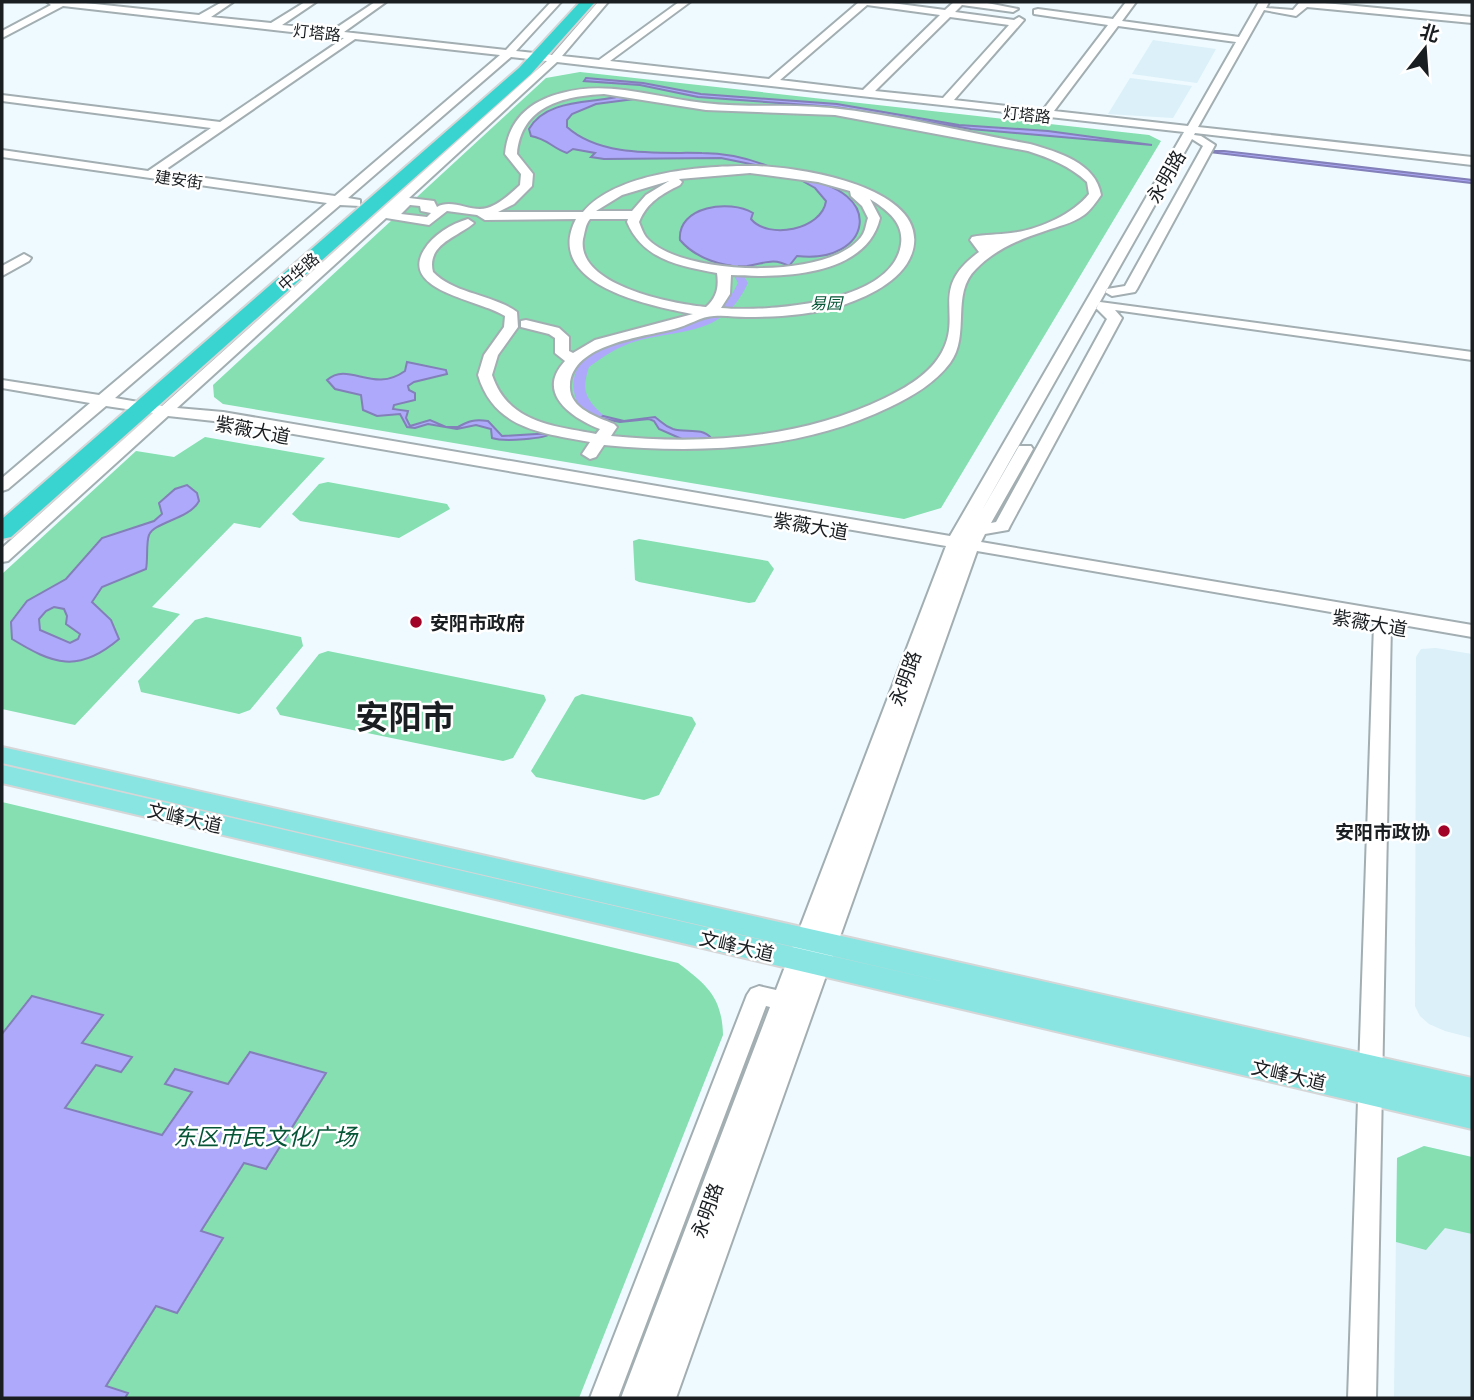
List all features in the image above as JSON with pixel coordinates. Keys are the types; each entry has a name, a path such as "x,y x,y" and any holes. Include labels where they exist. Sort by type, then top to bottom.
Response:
{"highway":[{"name":"中华路","path":"2,532 347,202 532,57 572,2"},
{"name":"中华路","path":"2,509 133,406 532,57 587,2"}],"main road":[{"name":"文峰大道","path":"2,755 812,951 1371,1080 1472,1116"},
{"name":"文峰大道","path":"2,774 812,951"},
{"name":"文峰大道","path":"1371,1080 1472,1091"}],"street":[{"path":"2,35 59,2"},
{"name":"灯塔路","path":"59,2 1046,113 1196,133"},
{"path":"200,19 228,2"},
{"path":"272,27 310,2"},
{"path":"334,34 381,2"},
{"path":"532,57 556,2"},
{"path":"2,557 164,411 532,57 603,2"},
{"path":"600,64 685,2"},
{"path":"772,82 864,2 946,14 1242,40"},
{"path":"866,93 960,2 1016,8 1006,15 1021,21 1035,18 1036,7 1111,27"},
{"path":"1046,113 1131,2"},
{"path":"1264,4 1296,13 1302,5 1307,4 1472,20"},
{"name":"永明路","path":"653,1396 812,951 965,544 1196,133 1242,40 1264,4"},
{"name":"永明路","path":"965,544 1107,301 1264,4"},
{"path":"946,102 1021,21"},
{"path":"150,175 353,36"},
{"name":"灯塔路","path":"582,62 1472,163"},
{"path":"613,90 691,106 808,109 1030,148 1059,157 1082,169 1093,181 1095,195 1080,212 1019,236 977,240 987,254 976,260 962,275 955,297 953,345 936,370 900,397 865,413 824,426 731,444 684,446 600,441 547,429 516,416 499,405 485,375 491,355 511,327 512,315 496,304 430,280 424,270 424,259 432,246 478,219 510,201 526,186 527,174 511,154 511,139 521,119 554,98 572,93 613,90"},
{"path":"2,98 224,126"},
{"name":"建安街","path":"2,154 347,202"},
{"path":"721,170 676,182 650,196 638,208 635,218 641,239 661,253 697,265 733,271 806,268 844,254 869,236 874,218 868,204 859,195 832,181"},
{"path":"721,170 782,171 832,181 863,192 904,218 909,230 907,253 890,274 855,295 804,309 748,314 709,312 657,304 603,282 579,258 576,242 579,224 595,206 635,185 682,173 721,170"},
{"path":"440,211 425,208 430,204 407,201 391,216 429,221 635,218"},
{"path":"2,486 347,202"},
{"path":"429,221 444,207 478,219"},
{"path":"2,272 24,258"},
{"path":"590,454 609,427 586,418 568,405 562,388 568,367 584,351 611,340 663,328 709,312 723,298 733,271"},
{"path":"1107,301 1472,354"},
{"path":"526,324 554,331 562,337 562,353 575,360"},
{"name":"紫薇大道","path":"2,384 191,415 217,423 965,544 1472,631"},
{"name":"紫薇大道","path":"965,544 1472,639"},
{"path":"1362,1398 1383,624"},
{"name":"永明路","path":"653,1396 783,1001 812,951"},
{"path":"604,1398 760,995 783,1001"}],"shaded area":[{"path":"1153,40 1216,49 1197,83 1132,74"},
{"path":"586,78 643,83 701,94 837,104 959,125 1048,131 1152,145 971,129 835,107 698,97 640,85 584,81"},
{"path":"1130,78 1192,86 1173,118 1108,114"},
{"path":"628,94 642,98 596,104 572,114 567,120 567,127 581,137 614,149 650,153 721,154 775,169 721,158 604,159 591,157 595,153 573,149 567,153 531,136 529,129 537,118 548,111 574,103"},
{"path":"1201,151 1224,151 1472,180 1472,183"},
{"path":"799,179 828,186 847,197 857,210 860,225 854,238 841,249 822,256 797,256 789,266 773,262 738,266 702,257 680,240 681,229 687,219 707,208 719,206 753,213 751,219 769,229 793,229 805,225 822,211 826,201 815,188"},
{"path":"407,362 446,370 447,374 414,382 408,386 409,390 415,393 415,400 394,405 393,409 408,411 406,418 410,426 430,420 446,427 458,427 483,420 488,421 502,436 553,433 505,440 492,438 491,429 476,425 457,429 428,424 415,428 407,427 400,414 377,416 363,410 361,395 335,389 327,380 344,374 372,379 393,377 405,371"},
{"path":"599,415 624,421 655,417 673,429 698,431 711,438 684,440 659,429 654,421 649,419 620,422 594,417"},
{"path":"187,485 197,493 199,501 188,512 152,531 148,538 146,569 102,587 92,602 111,620 119,639 91,657 65,662 40,654 12,639 11,622 27,601 66,579 102,538 154,521 162,514 159,503 175,489","holes":["54,607 64,609 66,624 80,634 78,639 70,643 40,630 39,619 46,611"]},
{"name":"安阳市政协","path":"1436,648 1472,654 1472,1038 1429,1024 1420,1016 1415,1006 1416,657 1421,649"},
{"path":"32,996 103,1015 82,1043 132,1057 121,1072 96,1065 65,1108 162,1135 192,1092 165,1084 175,1069 228,1084 250,1052 326,1073 266,1169 244,1163 201,1231 223,1238 177,1313 156,1306 106,1386 128,1393 125,1398 2,1398 2,1034"},
{"path":"1424,1146 1472,1157 1472,1398 1394,1398 1397,1158"}],"green space":[{"name":"易园","path":"580,72 1149,135 1161,141 941,508 904,519 223,404 214,397 213,385 546,78"},
{"path":"205,437 325,458 260,528 234,523 152,607 180,614 75,725 2,709 2,574 136,451 174,457"},
{"path":"328,482 447,504 450,509 399,538 300,521 292,514 319,484"},
{"path":"639,539 768,561 774,569 755,602 749,603 639,582 635,580 633,541"},
{"path":"206,617 301,637 303,646 250,710 239,714 141,692 138,681 195,620"},
{"path":"328,651 544,695 546,700 513,758 503,761 280,715 276,708 319,654"},
{"path":"582,694 692,717 696,724 659,795 644,800 536,777 531,771 575,697"},
{"name":"东区市民文化广场","path":"2,802 678,963 705,985 720,1011 723,1035 579,1398 2,1398"},
{"path":"1424,1146 1472,1157 1472,1234 1445,1228 1426,1250 1396,1242 1397,1158"}],"waterway":[{"path":"597,415 590,411 580,394 584,366 616,345 689,328 722,313 734,301 743,283 734,266"}],"place":[{"name":"安阳市政府","path":"416,622"},
{"name":"安阳市政协","path":"1444,831"}],"district":[{"name":"安阳市","path":"405,715"}]}
